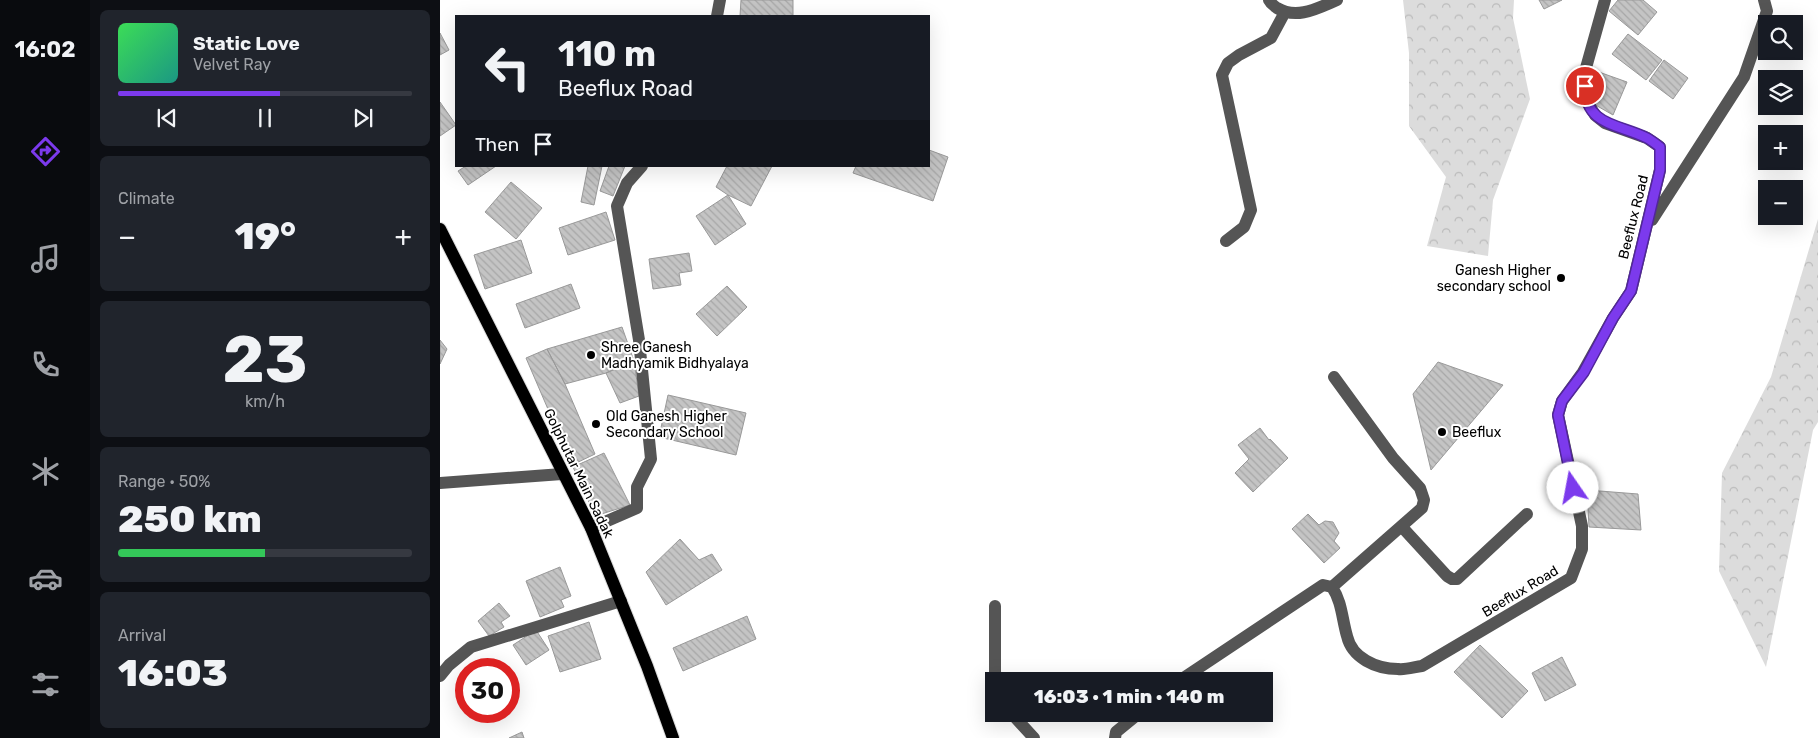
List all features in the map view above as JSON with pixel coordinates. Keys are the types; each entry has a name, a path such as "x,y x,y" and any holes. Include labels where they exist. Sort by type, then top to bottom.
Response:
{"main road":[{"name":"Golphutar Main Sadak","path":"440,229 562,474 591,528 647,666 673,738"}],"street":[{"path":"717,15 720,0"},
{"path":"1269,0 1270,4 1284,12 1304,13 1337,0"},
{"name":"Beeflux Road","path":"1332,587 1339,598 1347,638 1355,654 1374,665 1398,670 1422,666 1572,578 1582,548 1582,526 1558,415 1562,401 1584,372 1613,318 1631,291 1660,170 1660,147 1647,138 1605,123 1595,115 1585,98 1584,75 1605,0"},
{"path":"1646,228 1744,77 1767,11 1764,0"},
{"path":"1226,241 1244,227 1251,210 1222,76 1228,63 1271,38 1284,12"},
{"path":"591,528 637,508 637,487 651,459 639,340 617,206 627,183 641,167"},
{"path":"1192,672 1308,593 1323,585 1332,587 1422,508 1424,500 1420,488 1394,458 1334,377"},
{"path":"440,483 562,474"},
{"path":"1402,527 1447,576 1457,579 1527,514"},
{"path":"440,676 449,665 471,647 621,601"},
{"path":"995,606 995,672"},
{"path":"1019,722 1034,738"},
{"path":"1115,738 1116,732 1128,722"}],"green space":[{"path":"1403,0 1514,0 1513,18 1530,99 1493,200 1488,256 1427,246 1446,177 1409,126 1409,53"},
{"path":"1818,219 1818,422 1813,430 1766,667 1719,571 1722,473 1771,377"}],"building":[{"path":"741,0 793,0 793,15 740,15"},
{"path":"1539,0 1562,0 1544,9"},
{"path":"1618,0 1643,0 1657,12 1638,35 1609,11"},
{"path":"440,33 449,50 440,55"},
{"path":"1628,34 1662,60 1646,80 1612,54"},
{"path":"1664,60 1688,78 1673,99 1649,81"},
{"path":"1596,71 1627,82 1613,115 1592,103"},
{"path":"440,102 455,126 440,136"},
{"path":"930,150 948,157 933,201 853,173 856,167 930,167"},
{"path":"464,167 495,167 468,185 458,171"},
{"path":"588,167 602,167 594,205 581,202"},
{"path":"609,167 625,167 613,196 600,191"},
{"path":"726,167 771,167 751,206 716,187"},
{"path":"511,182 542,208 516,239 485,212"},
{"path":"728,195 746,224 715,245 696,216"},
{"path":"606,212 615,240 568,255 559,228"},
{"path":"521,240 532,273 485,289 474,255"},
{"path":"689,253 692,271 679,273 681,285 653,289 649,259"},
{"path":"571,284 580,308 525,328 516,304"},
{"path":"727,286 747,307 717,336 696,314"},
{"name":"Shree Ganesh Madhyamik Bidhyalaya","path":"622,327 634,361 606,373 565,384 547,349"},
{"path":"440,340 447,349 440,364"},
{"path":"547,349 565,384 595,454 572,465 526,358"},
{"path":"634,361 639,396 620,403 606,373"},
{"name":"Beeflux","path":"1438,362 1503,385 1431,470 1413,394"},
{"path":"668,395 746,413 736,455 659,437"},
{"path":"1260,428 1269,440 1288,458 1253,492 1235,473 1249,459 1238,445"},
{"path":"604,453 630,505 595,516 573,467"},
{"path":"1587,490 1638,494 1641,530 1589,527"},
{"path":"1308,514 1319,525 1325,521 1333,522 1339,533 1334,541 1340,548 1324,563 1292,529"},
{"path":"680,539 699,560 712,554 722,570 666,605 646,572"},
{"path":"560,567 571,596 561,600 564,607 540,617 526,581"},
{"path":"499,603 510,616 501,622 504,627 489,636 478,621"},
{"path":"747,616 756,639 683,671 673,648"},
{"path":"589,622 601,659 560,672 548,636"},
{"path":"536,630 549,650 526,665 513,645"},
{"path":"1480,645 1528,691 1502,718 1454,672"},
{"path":"1562,657 1576,685 1545,701 1532,673"},
{"path":"522,732 524,738 509,738"}],"place":[{"name":"Ganesh Higher secondary school","path":"1561,278"},
{"name":"Shree Ganesh Madhyamik Bidhyalaya","path":"591,355"},
{"name":"Old Ganesh Higher Secondary School","path":"596,424"},
{"name":"Beeflux","path":"1442,432"}],"route":[{"path":"1573,488 1558,415 1562,401 1584,372 1613,318 1631,291 1660,170 1660,147 1647,138 1605,123 1595,115 1585,98 1585,86"}]}
